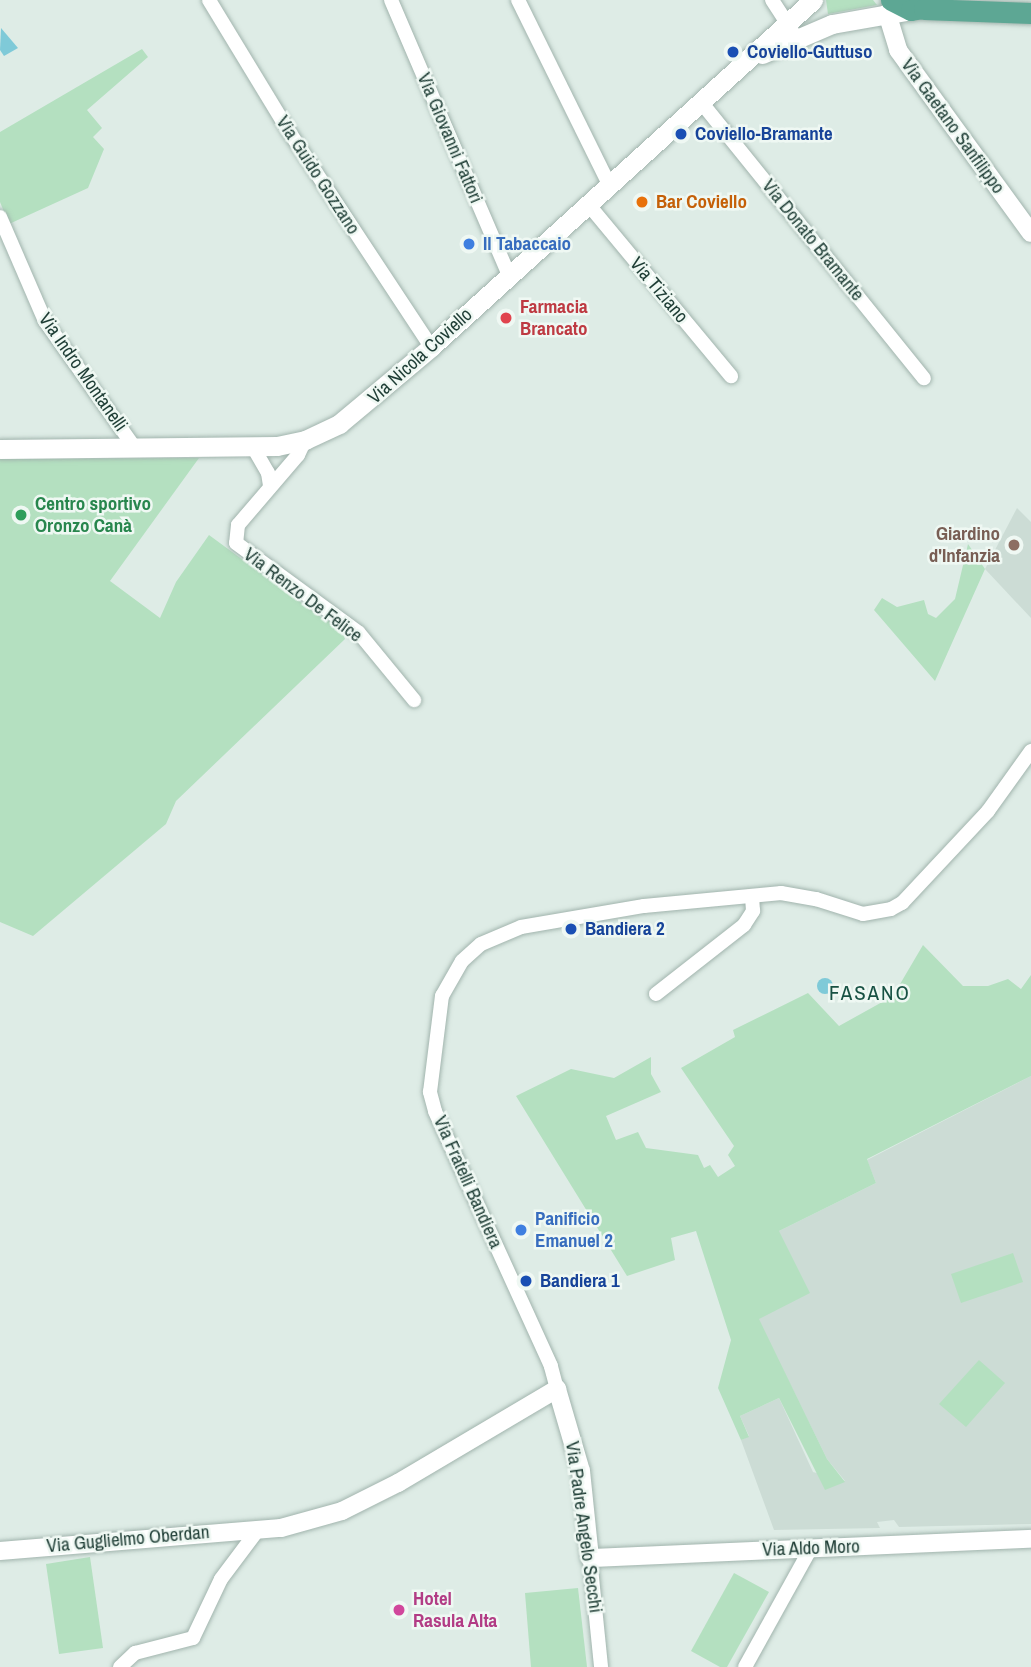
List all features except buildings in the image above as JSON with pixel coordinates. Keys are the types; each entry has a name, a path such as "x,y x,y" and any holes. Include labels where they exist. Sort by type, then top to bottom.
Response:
{"main road":[{"name":"Via Nicola Coviello","path":"0,449 253,447 305,440 356,412 701,102 792,31 815,0"},
{"path":"815,0 819,14 832,24"},
{"path":"918,9 946,0"},
{"path":"792,31 832,24 889,7 1031,13"}],"street":[{"name":"Via Guido Gozzano","path":"209,0 290,133 431,347"},
{"name":"Via Giovanni Fattori","path":"391,0 509,275"},
{"path":"518,0 608,184"},
{"path":"772,0 792,31"},
{"name":"Via Gaetano Sanfilippo","path":"889,7 898,50 1031,233"},
{"name":"Via Donato Bramante","path":"701,102 924,378"},
{"name":"Via Tiziano","path":"588,204 731,376"},
{"name":"Via Indro Montanelli","path":"0,217 45,321 135,448"},
{"path":"270,485 305,440"},
{"path":"253,447 268,472 270,485"},
{"name":"Via Renzo De Felice","path":"270,485 238,525 236,543 359,633 414,700"},
{"name":"Via Fratelli Bandiera","path":"557,1389 551,1366 435,1111 430,1070 446,985 462,961 481,944 521,927 644,906 752,896 801,895 863,914 891,909 902,903 988,811 1031,751"},
{"path":"656,994 744,925 752,911 752,896"},
{"path":"120,1667 135,1653 193,1638 221,1579 257,1531 281,1528 356,1506 557,1389"},
{"name":"Via Padre Angelo Secchi","path":"557,1389 581,1471 601,1667"},
{"name":"Via Guglielmo Oberdan","path":"0,1551 257,1531"},
{"name":"Via Aldo Moro","path":"590,1558 1031,1539"},
{"path":"745,1667 811,1548"}],"shaded area":[{"name":"Giardino d'Infanzia","path":"1017,508 1031,522 1031,618 985,569"},
{"path":"1031,1076 1031,1524 899,1527 894,1520 877,1522 880,1528 774,1530 741,1440 749,1436 740,1416 779,1398 813,1472 845,1481 827,1459 758,1319 779,1231 876,1183 867,1160"}],"green space":[{"path":"826,0 873,0 877,5 828,14"},
{"path":"142,49 148,57 87,110 102,128 93,137 104,149 88,188 9,224 0,202 0,132"},
{"path":"199,458 110,581 160,618 176,582 209,535 322,618 341,626 345,639 176,801 166,824 33,936 0,922 0,459"},
{"path":"968,544 985,569 935,681 874,610 882,598 897,607 924,600 928,614 936,618 955,599"},
{"path":"923,945 963,986 988,986 1008,979 1021,989 1031,975 1031,1076 867,1159 876,1183 779,1231 810,1293 759,1319 827,1459 845,1482 825,1490 779,1398 740,1416 749,1437 741,1440 718,1388 731,1340 696,1231 671,1238 675,1260 627,1276 516,1096 571,1069 614,1078 651,1057 651,1074 661,1092 606,1116 616,1140 638,1132 646,1148 698,1155 704,1168 710,1165 718,1177 735,1166 728,1155 734,1146 681,1068 735,1037 733,1030 808,993 839,1026 893,996"},
{"path":"1013,1253 1023,1282 961,1303 951,1274"},
{"path":"979,1360 1005,1383 966,1427 939,1404"},
{"path":"90,1557 103,1648 59,1654 46,1564"},
{"path":"734,1573 769,1592 727,1667 720,1667 691,1651"},
{"path":"578,1588 587,1667 531,1667 525,1593"}],"water":[{"path":"1,28 18,48 4,56 0,50"},
{"path":"825,978 831,980 831,992 825,994 819,992 817,986 819,980"}],"place":[{"name":"Coviello-Guttuso","path":"733,52"},
{"name":"Coviello-Bramante","path":"681,134"},
{"name":"Bar Coviello","path":"642,202"},
{"name":"Il Tabaccaio","path":"469,244"},
{"name":"Farmacia Brancato","path":"506,318"},
{"name":"Centro sportivo Oronzo Canà","path":"21,515"},
{"name":"Giardino d'Infanzia","path":"1014,545"},
{"name":"Bandiera 2","path":"571,929"},
{"name":"Panificio Emanuel 2","path":"521,1230"},
{"name":"Bandiera 1","path":"526,1281"},
{"name":"Hotel Rasula Alta","path":"399,1610"}],"district":[{"name":"FASANO","path":"870,993"}]}
